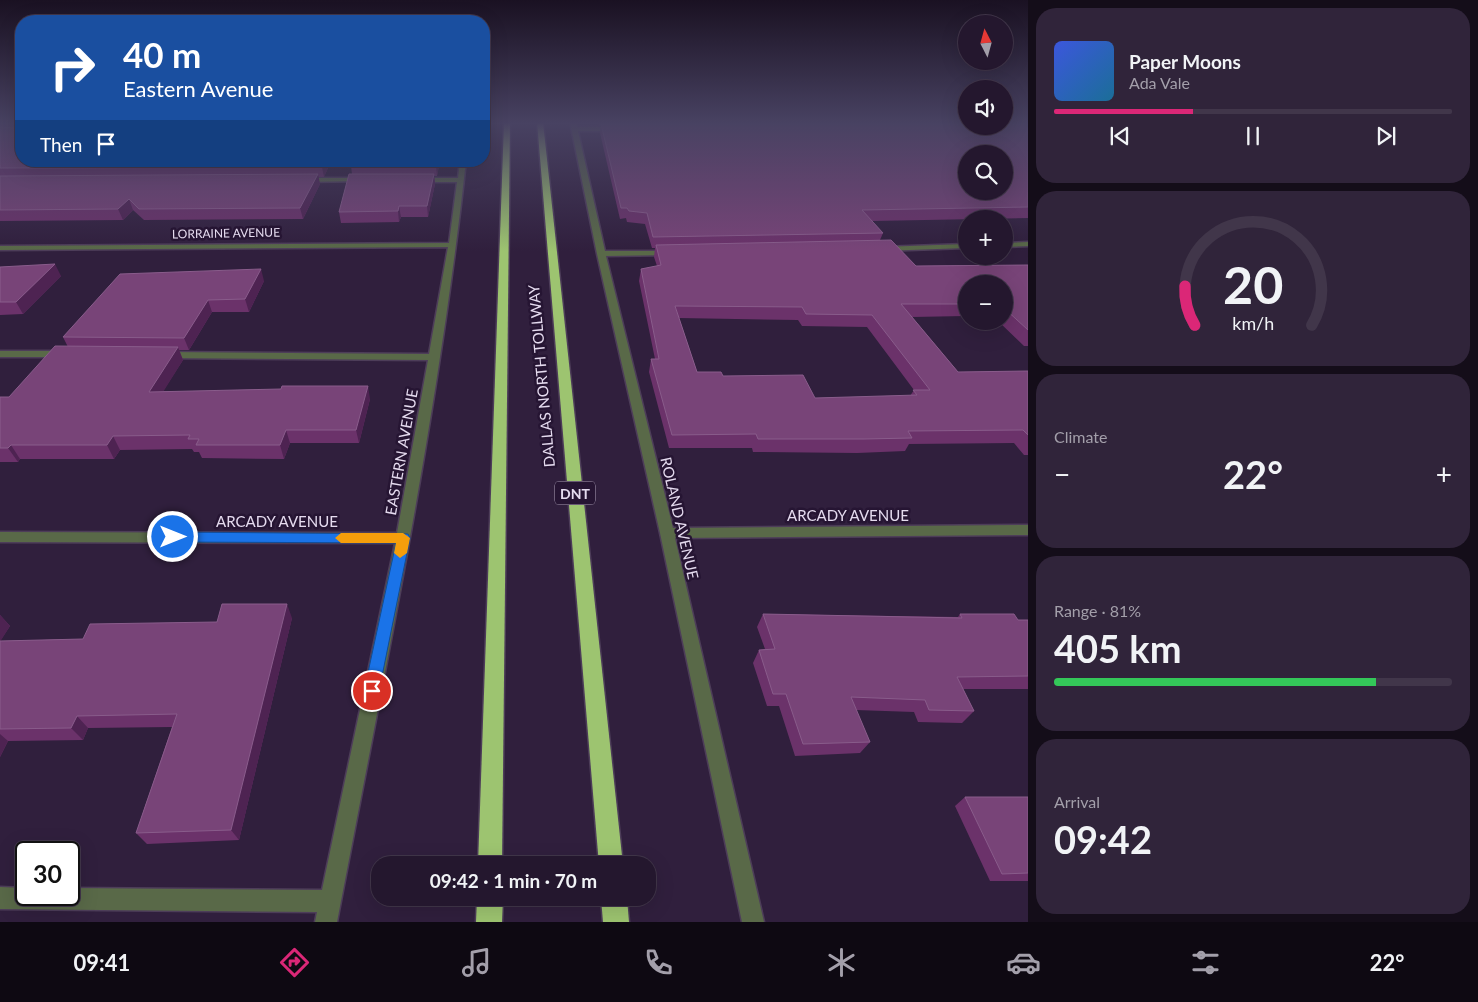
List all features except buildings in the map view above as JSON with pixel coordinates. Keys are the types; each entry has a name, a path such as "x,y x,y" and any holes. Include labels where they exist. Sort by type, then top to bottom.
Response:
{"highway":[{"name":"DALLAS NORTH TOLLWAY","path":"490,856 506,165"},
{"name":"DALLAS NORTH TOLLWAY","path":"544,165 610,856"},
{"path":"489,922 490,906"},
{"path":"615,906 616,922"}],"street":[{"name":"ROLAND AVENUE","path":"581,165 600,254 667,533 753,922"},
{"name":"EASTERN AVENUE","path":"326,922 403,538 453,245 462,167"},
{"path":"294,180 372,180"},
{"path":"411,180 460,180"},
{"name":"LORRAINE AVENUE","path":"0,248 284,244 453,245"},
{"path":"1013,245 1028,244"},
{"path":"871,249 958,246"},
{"path":"600,254 678,253"},
{"path":"0,354 79,354"},
{"path":"148,355 434,357"},
{"name":"ARCADY AVENUE","path":"667,533 1028,530"},
{"name":"ARCADY AVENUE","path":"0,537 403,538"},
{"path":"0,898 330,901"}],"slow traffic":[{"path":"341,538 403,538 400,553"}],"route":[{"path":"173,537 403,538 372,691"}]}
